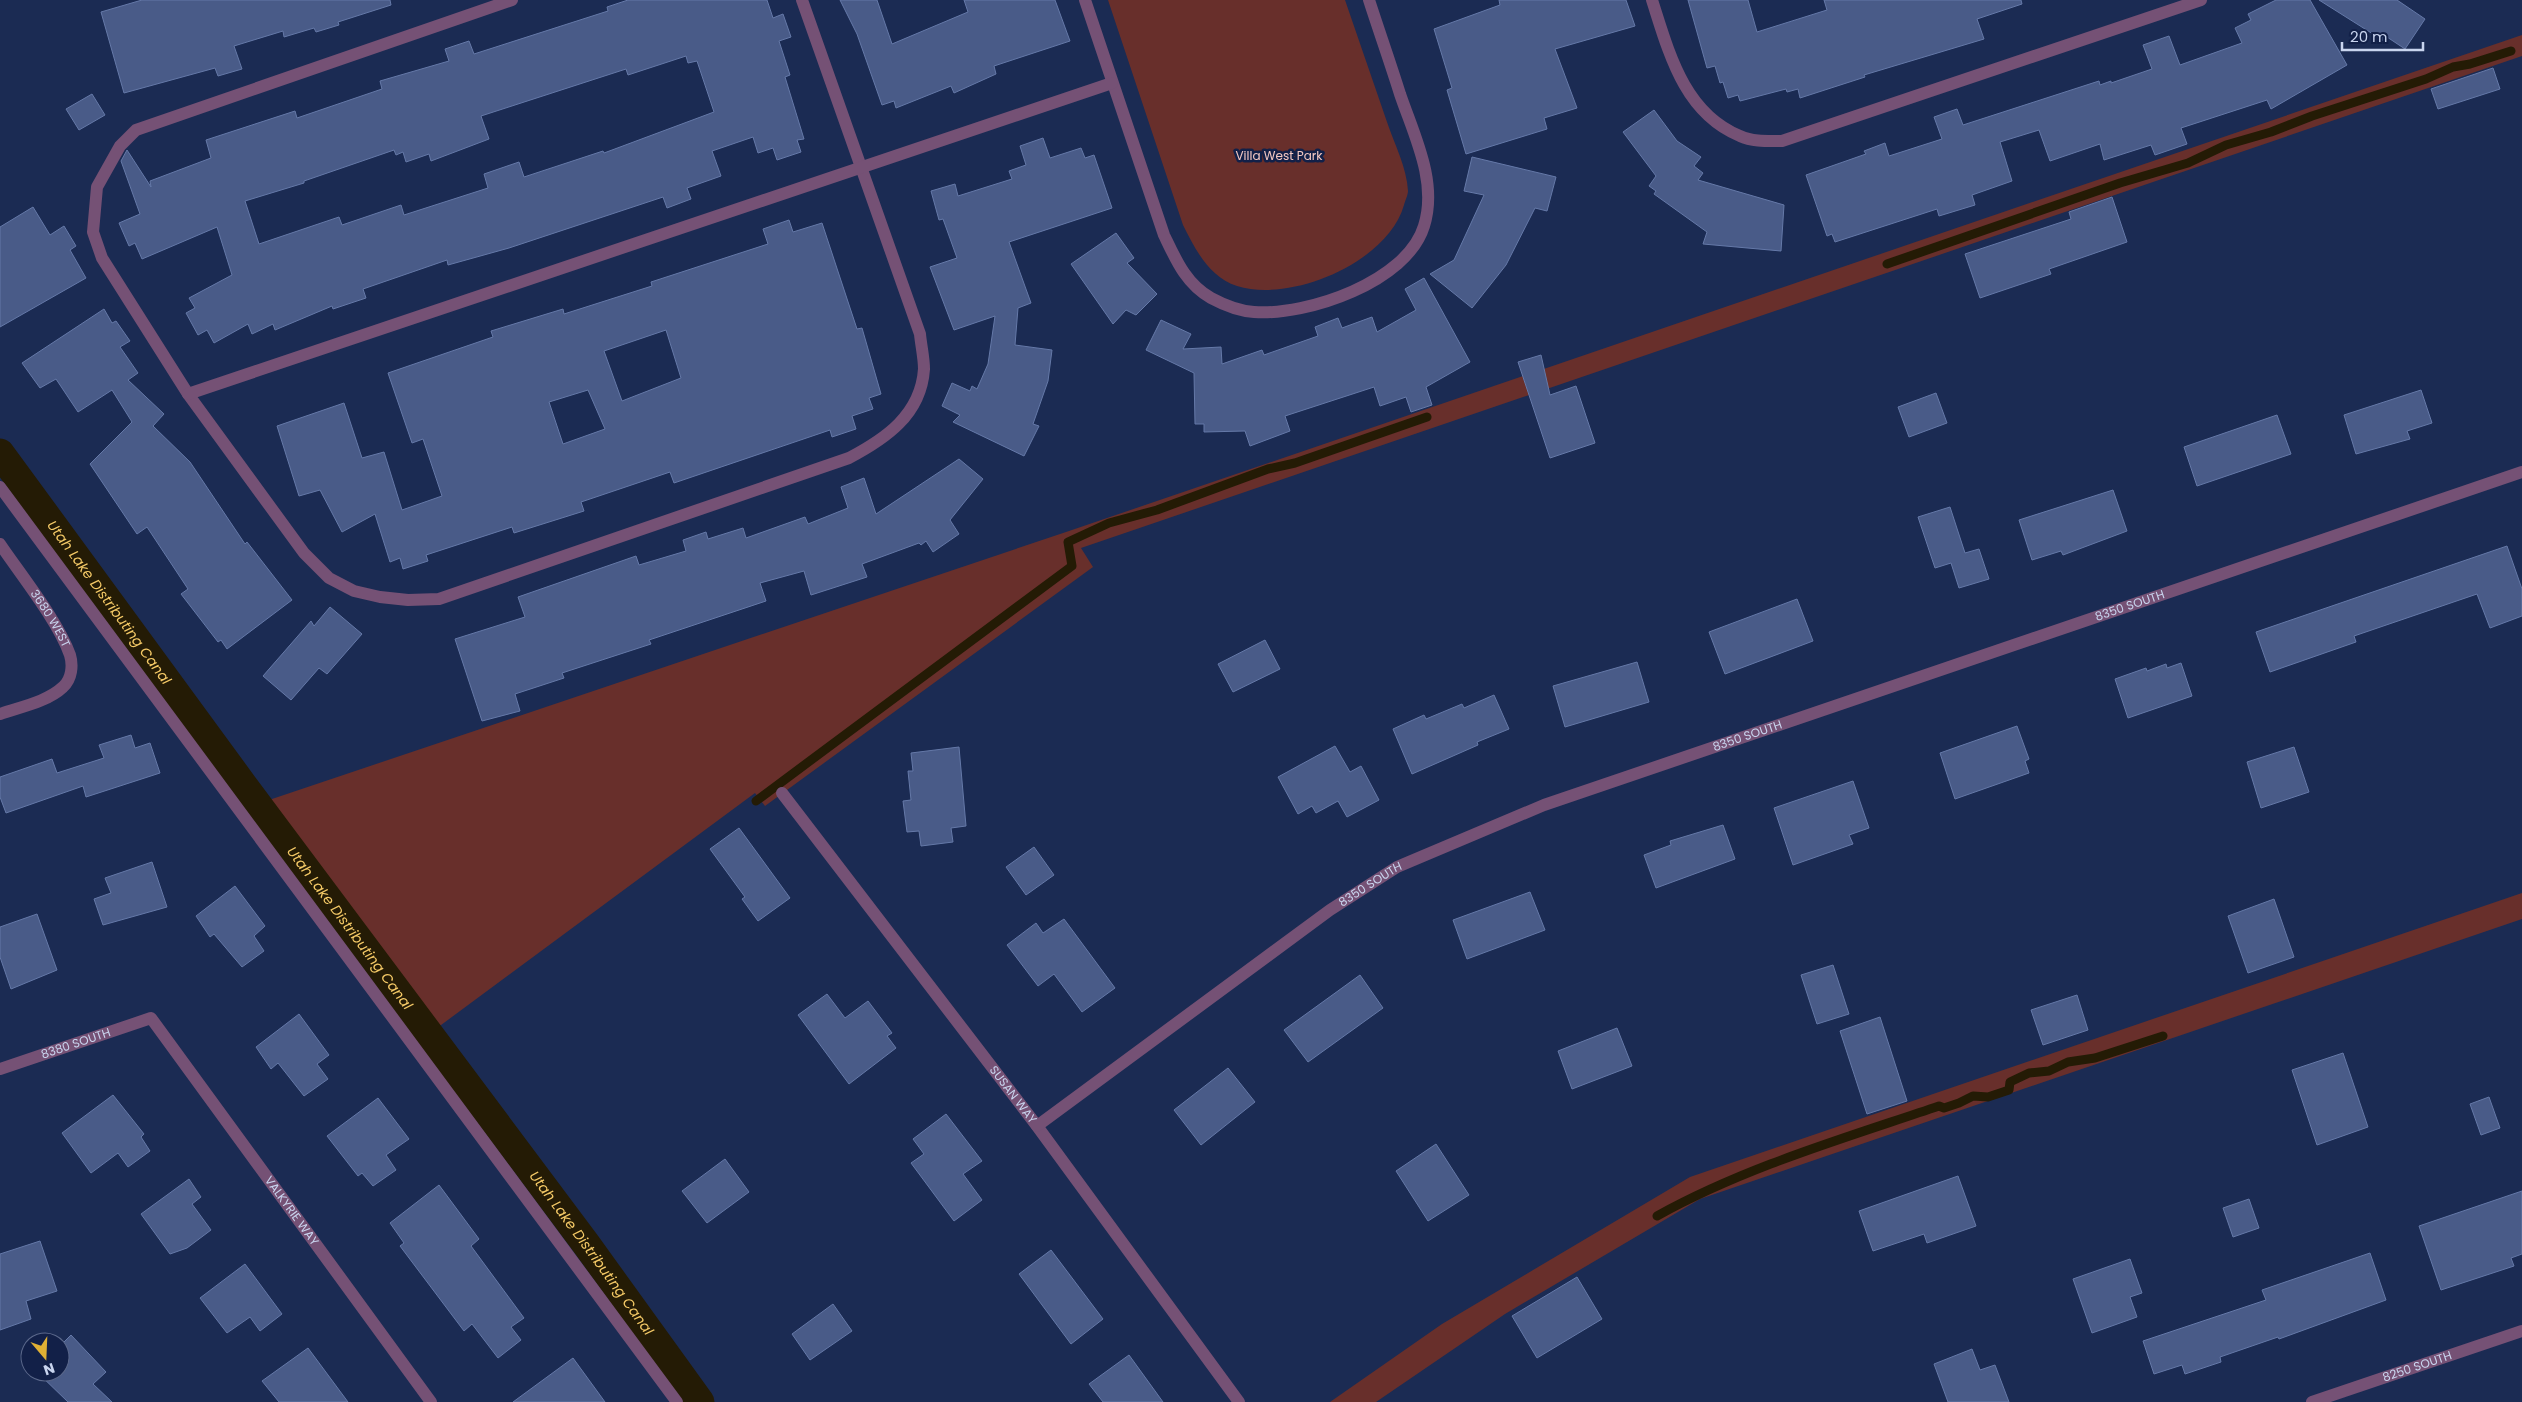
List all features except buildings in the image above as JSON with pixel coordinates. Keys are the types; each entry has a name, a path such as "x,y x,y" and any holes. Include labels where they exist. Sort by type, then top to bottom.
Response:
{"street":[{"path":"512,0 136,130 120,146 97,187 93,232 102,258 188,394 304,553 328,578 354,591 380,597 408,600 438,598 448,595 849,458 879,442 901,424 917,396 924,369 920,334 802,0"},
{"path":"1085,0 1164,235 1178,265 1192,284 1209,297 1230,307 1252,312 1290,311 1329,300 1358,288 1388,272 1409,251 1424,226 1428,197 1424,162 1369,0"},
{"path":"1652,0 1680,81 1698,105 1718,123 1741,137 1759,141 1782,141 2201,0"},
{"path":"188,394 1112,83"},
{"name":"8350 SOUTH","path":"1036,1126 1330,910 1397,867 1431,852 1544,805 2522,472"},
{"path":"0,487 677,1402"},
{"name":"3680 WEST","path":"0,544 61,636 70,656 71,673 65,686 52,695 0,714"},
{"name":"SUSAN WAY","path":"782,793 1036,1126 1239,1402"},
{"name":"8380 SOUTH","path":"0,1069 151,1018"},
{"name":"VALKYRIE WAY","path":"151,1018 432,1402"},
{"name":"8250 SOUTH","path":"2312,1402 2522,1330"}],"green space":[{"name":"Villa West Park","path":"1108,0 1345,0 1400,156 1407,182 1408,193 1404,205 1394,226 1379,244 1359,260 1335,273 1310,283 1284,289 1259,290 1237,286 1218,276 1204,261 1183,225"},
{"path":"2522,35 2522,56 1081,548 1093,567 765,806 755,793 437,1028 269,800 1069,531"},
{"path":"2522,893 2522,919 1700,1199 1505,1314 1376,1402 1330,1402 1442,1324 1690,1177"}],"waterway":[{"path":"1887,264 2120,183 2188,163 2226,145 2271,132 2312,116 2426,79 2453,67 2470,64 2511,51"},
{"path":"756,801 1072,566 1068,542 1109,523 1157,510 1268,469 1295,463 1427,417"},
{"name":"Utah Lake Distributing Canal","path":"0,453 243,785 586,1244 700,1402"},
{"path":"1657,1216 1760,1168 1832,1142 1939,1106 1944,1108 1973,1096 1988,1097 2009,1090 2010,1082 2029,1073 2049,1071 2068,1062 2095,1058 2163,1036"}]}
